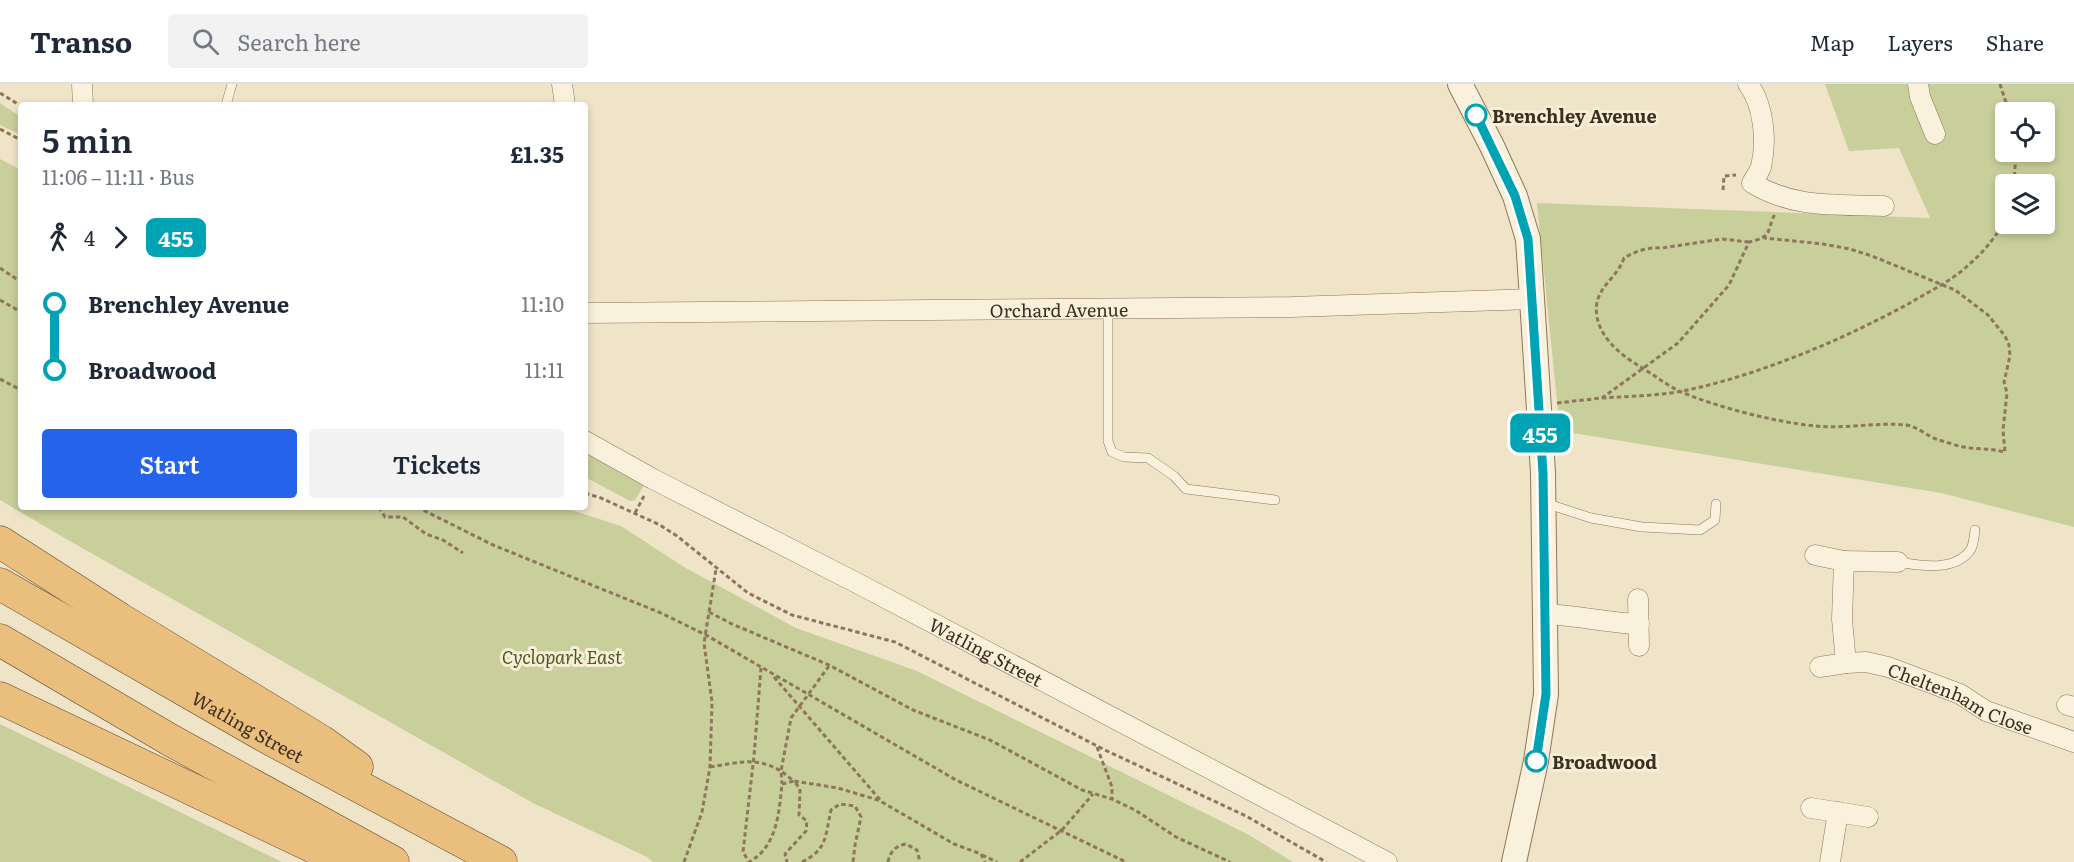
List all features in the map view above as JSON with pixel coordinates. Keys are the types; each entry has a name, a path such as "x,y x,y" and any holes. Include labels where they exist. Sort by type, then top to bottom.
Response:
{"highway":[{"path":"0,542 120,619 321,741 452,837"},
{"name":"Watling Street","path":"0,584 268,738 501,862"},
{"path":"0,640 172,741 393,862"},
{"path":"0,698 345,862"}],"street":[{"path":"82,84 83,102"},
{"path":"562,84 565,102"},
{"path":"1460,84 1515,196 1528,239 1543,473 1545,701 1536,761 1514,862"},
{"path":"1748,84 1760,109 1764,127 1761,168 1752,183 1771,195 1804,203 1884,206"},
{"path":"1918,84 1920,97 1935,134"},
{"name":"Orchard Avenue","path":"588,313 1372,305 1532,299"},
{"name":"Watling Street","path":"588,443 653,479 1387,862"},
{"path":"1815,555 1844,561 1898,562"},
{"path":"1844,561 1842,619 1846,663"},
{"path":"1638,598 1639,646"},
{"path":"1544,614 1639,624"},
{"name":"Cheltenham Close","path":"1820,667 1866,662 1888,667 1962,696 1986,711 2074,742"},
{"path":"1810,807 1868,817"},
{"path":"1830,862 1838,812"}],"lane":[{"path":"227,102 232,84"},
{"path":"1108,308 1108,441 1112,452 1124,457 1148,458 1174,476 1186,489 1275,500"},
{"path":"1543,502 1591,518 1632,525 1700,530 1715,520 1716,504"},
{"path":"1898,562 1954,564 1972,547 1975,530"}],"path":[{"path":"2000,84 2006,102"},
{"path":"0,93 18,104"},
{"path":"0,129 18,138"},
{"path":"1764,238 1786,198"},
{"path":"1538,404 1702,387 1830,343 1943,284 1960,272 1997,234"},
{"path":"1764,238 1850,249 1943,284 1963,295 1988,315 2005,336 2009,345 2010,356 2004,377 2007,393 2003,430 2005,452 1980,447 1971,448 1935,439 1908,425 1841,427 1790,422 1719,404 1680,391 1624,356 1611,343 1597,318 1596,308 1600,291 1621,267 1624,258 1654,247 1662,248 1722,239 1749,242 1764,238"},
{"path":"1602,398 1678,343 1729,285 1749,242"},
{"path":"0,268 18,280"},
{"path":"0,300 18,310"},
{"path":"0,379 18,388"},
{"path":"588,494 660,525 748,593 792,615 896,642 1097,745 1246,816 1326,862"},
{"path":"382,510 386,517 403,517 426,534 443,540 463,553"},
{"path":"423,510 493,545 661,613 706,634 956,780 1126,862"},
{"path":"684,862 699,822 710,767 712,702 704,643 716,569"},
{"path":"709,612 829,665 913,710 990,740 1082,790 1112,799 1135,810 1176,837 1230,862"},
{"path":"761,668 754,761 743,852 749,862 758,857 770,844 779,810 781,771 791,718 829,665"},
{"path":"771,674 882,802"},
{"path":"1097,745 1112,787 1112,799"},
{"path":"710,767 754,761 768,763 794,781 800,789 799,815 807,821 806,831 785,854 787,862"},
{"path":"782,784 794,781 838,788 882,802 954,844 997,862"},
{"path":"1020,862 1062,830 1094,794"},
{"path":"802,862 811,857 824,844 831,810 840,804 855,806 861,817 853,862"},
{"path":"888,862 889,855 897,846 906,844 918,850 920,862"},
{"path":"981,854 985,862"}],"green space":[{"path":"1825,84 2074,84 2074,527 1941,493 1560,431 1537,203 1930,218 1899,148 1849,151"},
{"path":"0,103 18,115 18,134 0,125"},
{"name":"Cyclopark East","path":"0,159 18,168 18,510 571,510 621,526 684,567 796,628 917,671 1249,835 1293,862 653,862 647,857 533,803 0,500"},
{"path":"588,453 646,482 635,500 630,501 588,479"},
{"path":"0,724 282,862 0,862"}],"bus line":[{"name":"455","path":"1476,115 1515,196 1528,239 1543,473 1546,694 1536,761"}],"place":[{"name":"Brenchley Avenue","path":"1476,115"},
{"name":"Broadwood","path":"1536,761"}]}
